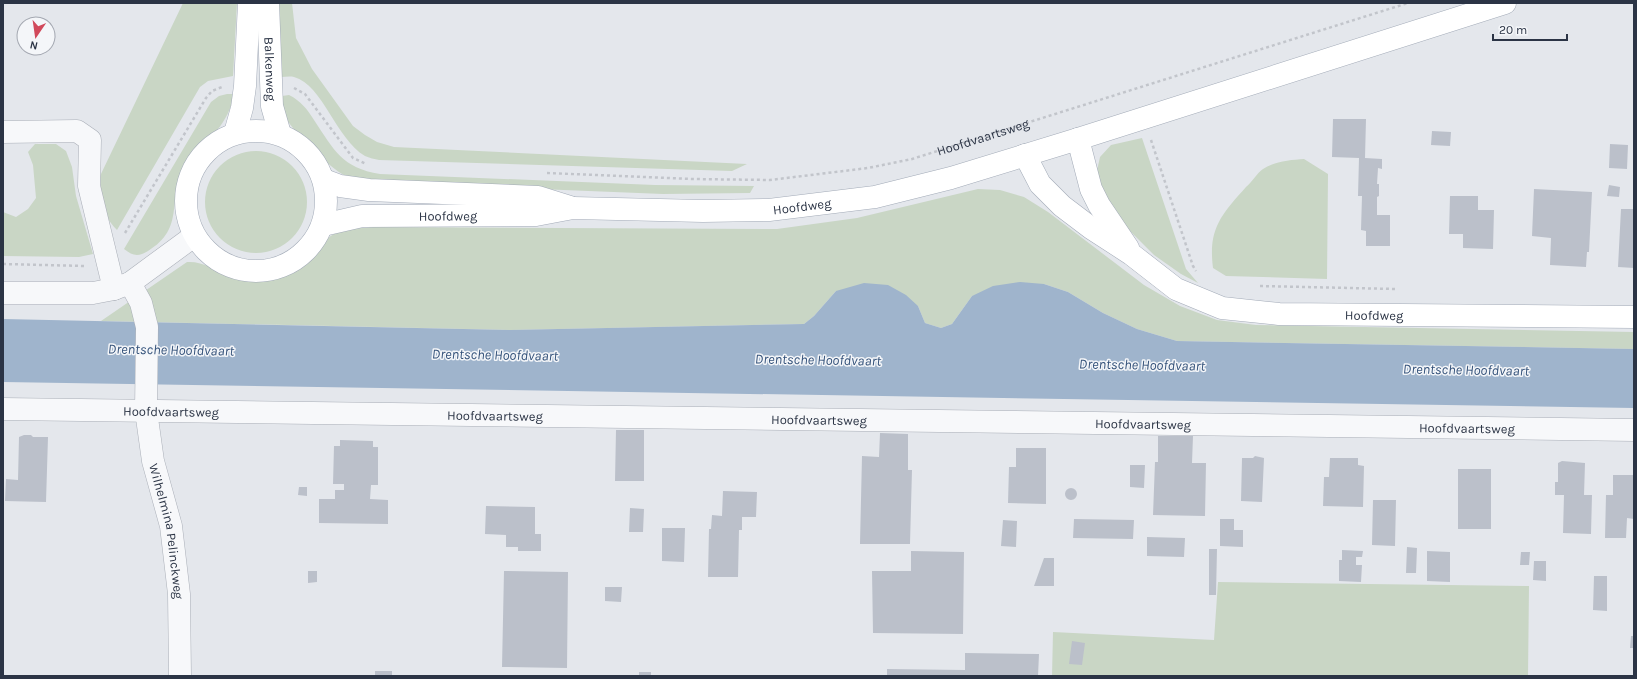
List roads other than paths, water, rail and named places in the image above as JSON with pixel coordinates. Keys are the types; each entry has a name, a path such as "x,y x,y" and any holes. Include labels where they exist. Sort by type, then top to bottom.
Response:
{"main road":[{"name":"Balkenweg","path":"235,133 242,108 249,3"},
{"name":"Balkenweg","path":"268,3 272,106 280,134"},
{"name":"Hoofdweg","path":"323,225 362,216 536,215 573,208 703,211 769,210 874,197 951,178 1078,139 1505,3"},
{"path":"258,130 280,134 300,145 315,160 324,180 327,203 323,225 312,245 294,260 273,270 250,272 228,266 209,254 194,236 186,216 185,195 190,174 201,156 216,142 235,133 258,130"},
{"name":"Hoofdweg","path":"1078,139 1091,189 1099,205 1131,254"},
{"name":"Hoofdweg","path":"1025,155 1040,184 1062,206 1090,228 1131,254 1176,289 1222,308 1279,314 1634,318"},
{"name":"Hoofdweg","path":"324,180 340,186 369,190 538,197 573,208"}],"street":[{"name":"Wilhelmina Pelinckweg","path":"3,132 77,131 90,140 89,186 107,258 122,286 141,303 147,327 146,411 153,461 171,526 179,594 180,676"},
{"path":"3,293 94,293 122,286 194,236"},
{"name":"Hoofdvaartsweg","path":"3,408 1634,430"}],"water":[{"name":"Drentsche Hoofdvaart","path":"1020,282 1044,284 1068,292 1103,313 1137,329 1177,341 1634,349 1634,408 3,382 3,319 510,330 804,324 814,316 836,291 864,283 888,285 906,295 918,306 925,323 941,328 952,324 972,296 993,286"}]}
